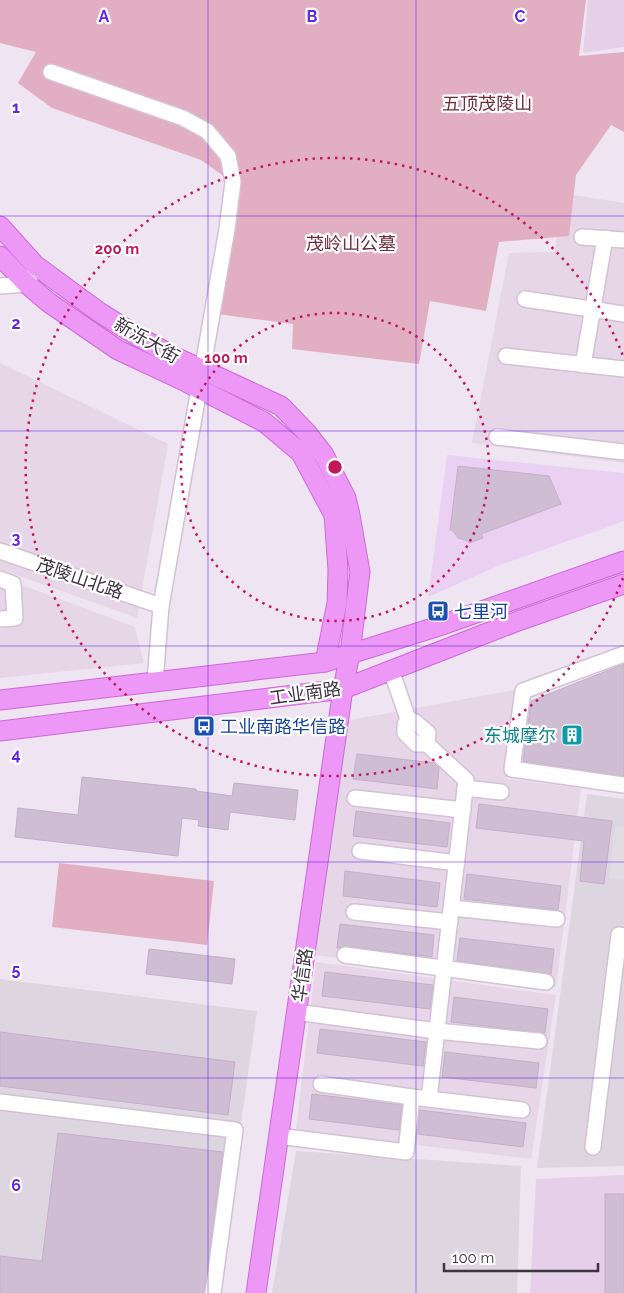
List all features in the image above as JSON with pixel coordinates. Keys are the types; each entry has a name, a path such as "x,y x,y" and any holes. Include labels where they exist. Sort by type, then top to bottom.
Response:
{"main road":[{"name":"新泺大街","path":"0,226 35,264 98,312 173,356 281,406 324,455 346,498 360,572 350,653 343,690"},
{"name":"新泺大街","path":"0,256 27,284 48,302 118,350 264,422 302,453 334,515 338,570 337,603 325,662"},
{"name":"工业南路","path":"0,700 325,662 439,626 624,561"},
{"name":"工业南路","path":"0,731 343,690 518,621 624,584"},
{"path":"325,662 343,690"},
{"name":"华信路","path":"256,1293 343,690"}],"street":[{"path":"51,72 183,118 207,131 228,156 233,182 227,229 201,369 200,389 161,606 155,682"},
{"path":"582,237 624,240"},
{"path":"583,365 605,238"},
{"path":"0,286 27,284 35,264"},
{"path":"525,299 624,314"},
{"path":"506,356 624,369"},
{"path":"497,437 624,452"},
{"name":"茂陵山北路","path":"0,551 161,606"},
{"path":"0,579 13,584 15,618 0,619"},
{"path":"624,654 523,690 512,769 624,785"},
{"path":"391,670 408,718 428,733 427,744 466,780 429,1099"},
{"path":"465,788 501,792"},
{"path":"355,798 463,810"},
{"path":"360,851 457,863"},
{"path":"354,912 557,919"},
{"path":"593,1147 619,935 624,936"},
{"path":"345,956 546,982"},
{"path":"296,1012 437,1031 539,1041"},
{"path":"321,1084 522,1110"},
{"path":"278,1136 406,1152 412,1097"},
{"path":"0,1102 235,1130 213,1293"}],"shaded area":[{"path":"588,0 624,0 624,47 583,53"},
{"path":"561,193 624,203 624,463 472,443 509,253 555,252"},
{"path":"0,363 168,444 137,618 0,569"},
{"path":"447,455 624,473 624,521 500,565 428,597"},
{"path":"0,577 135,627 144,663 0,678"},
{"path":"519,689 507,779 581,788 556,987 315,955 345,721"},
{"path":"587,794 624,799 624,1166 537,1168"},
{"path":"615,826 624,827 624,880 609,878"},
{"path":"316,962 556,995 531,1159 296,1130"},
{"path":"0,979 257,1011 217,1293 0,1293"},
{"path":"296,1151 521,1166 517,1293 272,1293"},
{"path":"624,1175 624,1293 530,1293 536,1179"}],"green space":[{"name":"五顶茂陵山","path":"0,0 586,0 579,56 624,52 624,132 611,125 576,175 569,236 499,242 486,311 430,301 419,364 292,349 293,324 217,314 232,182 201,160 52,108 18,83 36,52 0,43"},
{"path":"59,863 214,881 207,945 52,927"}],"building":[{"path":"458,466 549,476 561,504 481,534 483,538 469,543 458,538 450,530"},
{"name":"东城摩尔","path":"624,664 624,776 523,761 531,701"},
{"path":"357,754 434,763 439,768 437,789 353,779"},
{"path":"82,777 196,789 196,791 232,796 234,783 298,790 295,820 230,812 228,830 198,826 199,820 182,818 178,856 15,837 18,808 78,815"},
{"path":"479,804 612,821 604,884 580,881 584,841 476,828"},
{"path":"356,811 450,823 447,847 353,836"},
{"path":"345,871 440,883 437,907 343,896"},
{"path":"467,874 561,886 558,910 464,899"},
{"path":"340,924 434,935 432,957 346,946 337,948"},
{"path":"460,938 554,949 551,974 457,961"},
{"path":"149,949 235,959 232,984 146,974"},
{"path":"325,972 433,985 430,1009 322,996"},
{"path":"454,997 548,1009 545,1033 451,1022"},
{"path":"320,1029 426,1042 423,1066 317,1053"},
{"path":"0,1032 235,1062 228,1115 0,1086"},
{"path":"445,1052 539,1063 536,1088 442,1077"},
{"path":"312,1094 402,1105 399,1130 309,1119"},
{"path":"420,1110 526,1123 523,1147 417,1134"},
{"path":"58,1133 223,1152 204,1293 0,1293 0,1256 42,1261"},
{"path":"605,1194 624,1194 624,1293 605,1293"}],"place":[{"name":"七里河","path":"438,611"},
{"name":"工业南路华信路","path":"204,726"},
{"name":"东城摩尔","path":"572,735"}],"park label":[{"name":"茂岭山公墓","path":"351,243"}]}
